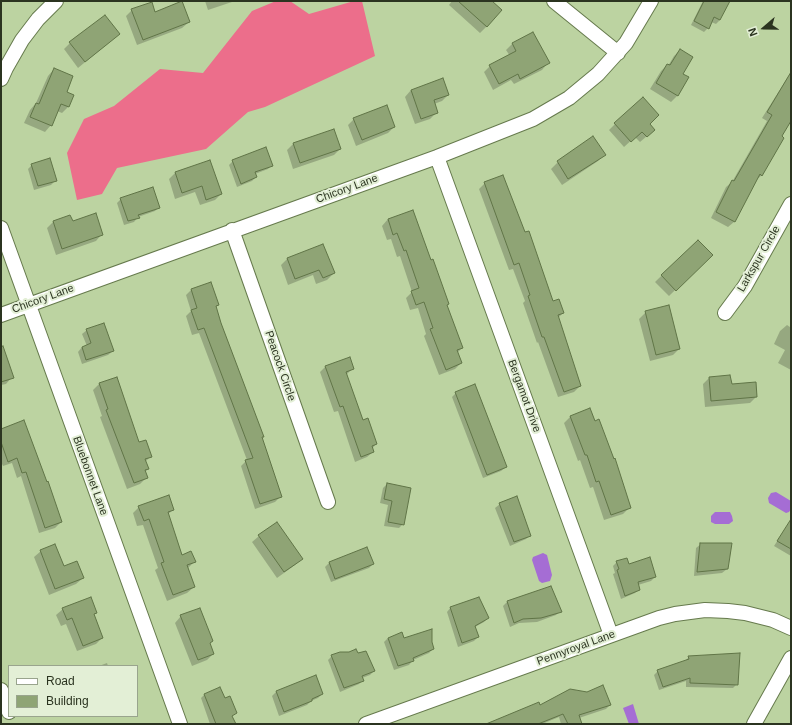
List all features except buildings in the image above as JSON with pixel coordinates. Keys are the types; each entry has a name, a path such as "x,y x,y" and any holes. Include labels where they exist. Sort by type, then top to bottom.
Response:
{"street":[{"path":"1,79 22,40 38,19 56,1"},
{"path":"554,1 618,53"},
{"name":"Chicory Lane","path":"1,315 516,127 552,109 584,87 598,74 618,53 651,1"},
{"name":"Bergamot Drive","path":"437,157 611,635"},
{"name":"Larkspur Circle","path":"725,313 745,286 791,204"},
{"name":"Bluebonnet Lane","path":"1,228 180,724"},
{"name":"Peacock Circle","path":"232,230 328,502"},
{"name":"Pennyroyal Lane","path":"366,724 611,635 675,614 710,610 745,613 773,620 791,628"},
{"path":"754,724 791,658"},
{"path":"1,690 8,709"}],"shaded area":[{"path":"276,1 290,1 309,14 354,1 362,1 375,56 265,107 248,112 206,149 117,168 102,194 77,200 67,153 84,119 114,106 160,69 203,73 252,11"},
{"path":"776,492 791,501 791,509 789,512 786,513 769,503 768,498 771,493"},
{"path":"715,512 730,512 733,521 729,524 715,524 711,522 711,516"},
{"path":"543,553 547,555 552,575 550,581 542,583 539,581 532,560 533,557"},
{"path":"633,704 639,724 629,724 623,708"}]}
